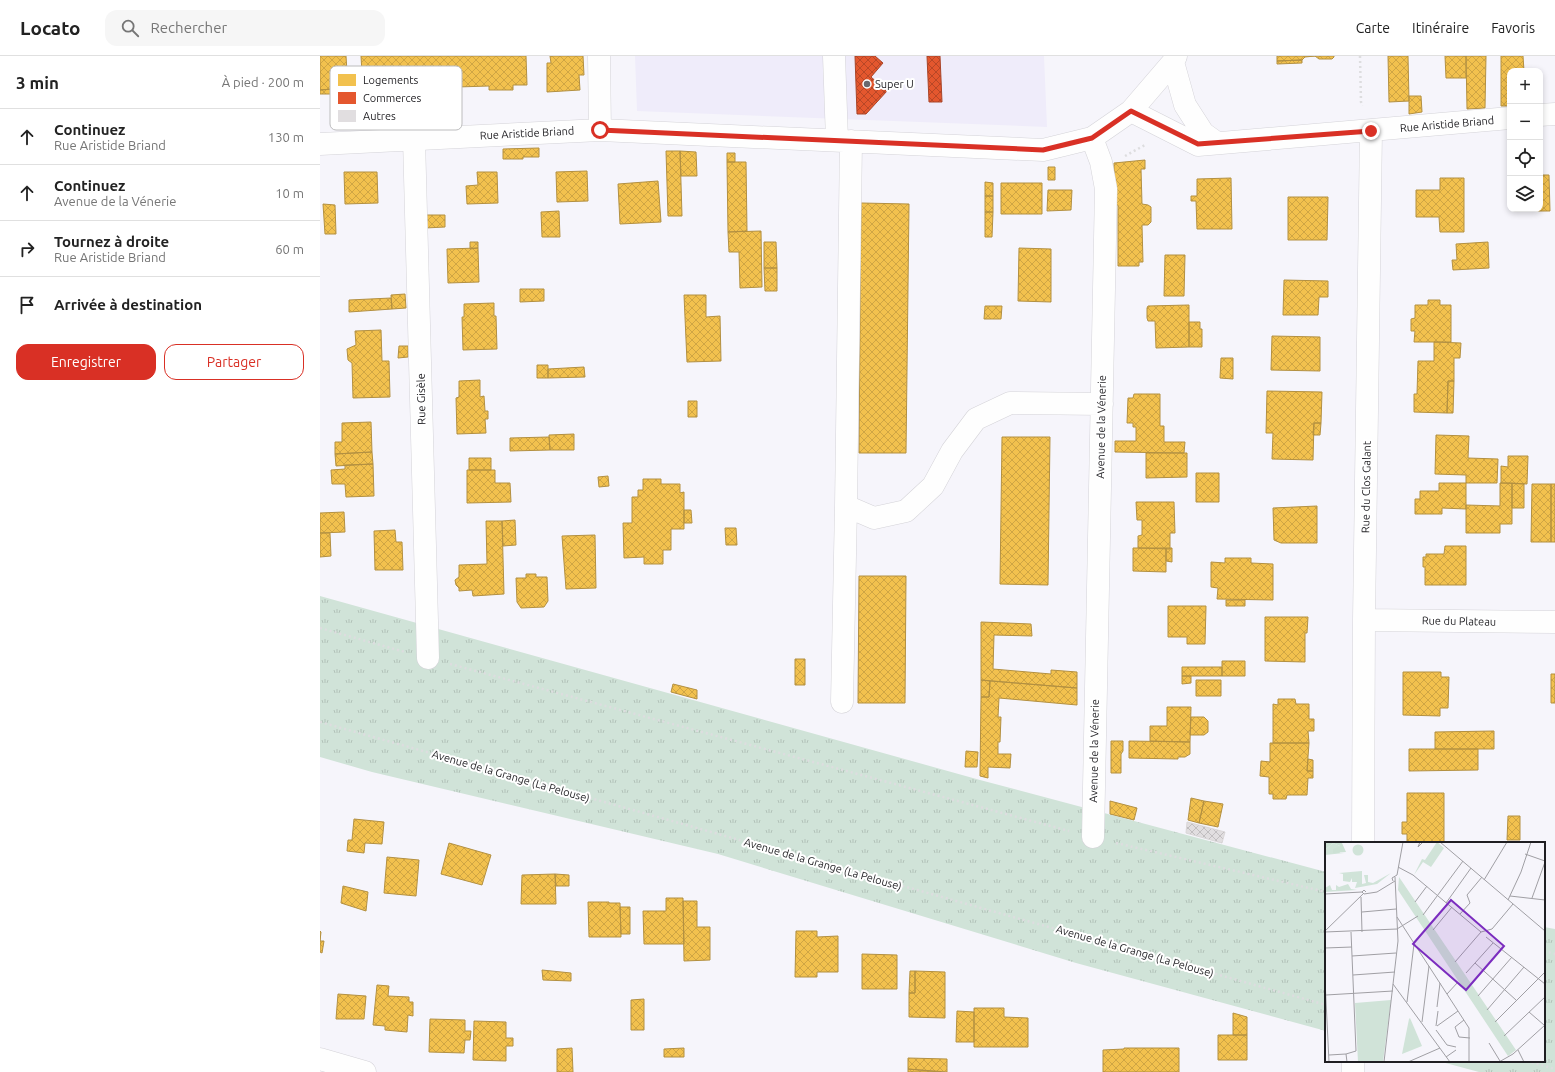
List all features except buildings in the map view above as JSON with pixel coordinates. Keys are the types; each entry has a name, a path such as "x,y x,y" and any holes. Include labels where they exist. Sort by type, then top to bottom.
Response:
{"street":[{"path":"599,56 600,130"},
{"path":"834,56 844,141 846,506 842,702"},
{"path":"1092,138 1131,111 1174,59"},
{"path":"1174,59 1185,105 1203,133 1217,143"},
{"name":"Rue Aristide Briand","path":"1131,111 1198,144 1371,131 1507,118"},
{"path":"1543,115 1555,114"},
{"name":"Rue Aristide Briand","path":"320,144 600,130 1043,150 1092,138"},
{"name":"Rue du Clos Galant","path":"1363,842 1364,620 1371,131"},
{"name":"Avenue de la Vénerie","path":"1092,138 1100,162 1106,189 1092,838"},
{"name":"Rue Gisèle","path":"414,139 428,658"},
{"path":"846,506 874,518 906,511 933,486 952,451 976,420 1010,403 1102,404"},
{"name":"Rue du Plateau","path":"1364,620 1555,622"},
{"path":"320,1059 345,1069 365,1072"}],"path":[{"path":"1360,56 1361,102 1371,131"},
{"path":"320,628 1092,838 1325,892"},
{"name":"Avenue de la Grange (La Pelouse)","path":"320,722 1325,1005"},
{"path":"1545,951 1555,954"},
{"path":"1530,1062 1555,1069"}],"shaded area":[{"path":"635,56 1044,56 1047,127 637,111"}],"green space":[{"path":"320,596 980,780 1325,872 1325,1031 1076,963 718,854 372,772 320,757"},
{"path":"1545,927 1555,929 1555,1072 1479,1072 1442,1062 1545,1062"}],"place":[{"name":"Super U","path":"867,84"}],"route":[{"path":"600,130 1043,150 1092,138 1131,111 1198,144 1371,131"}]}
